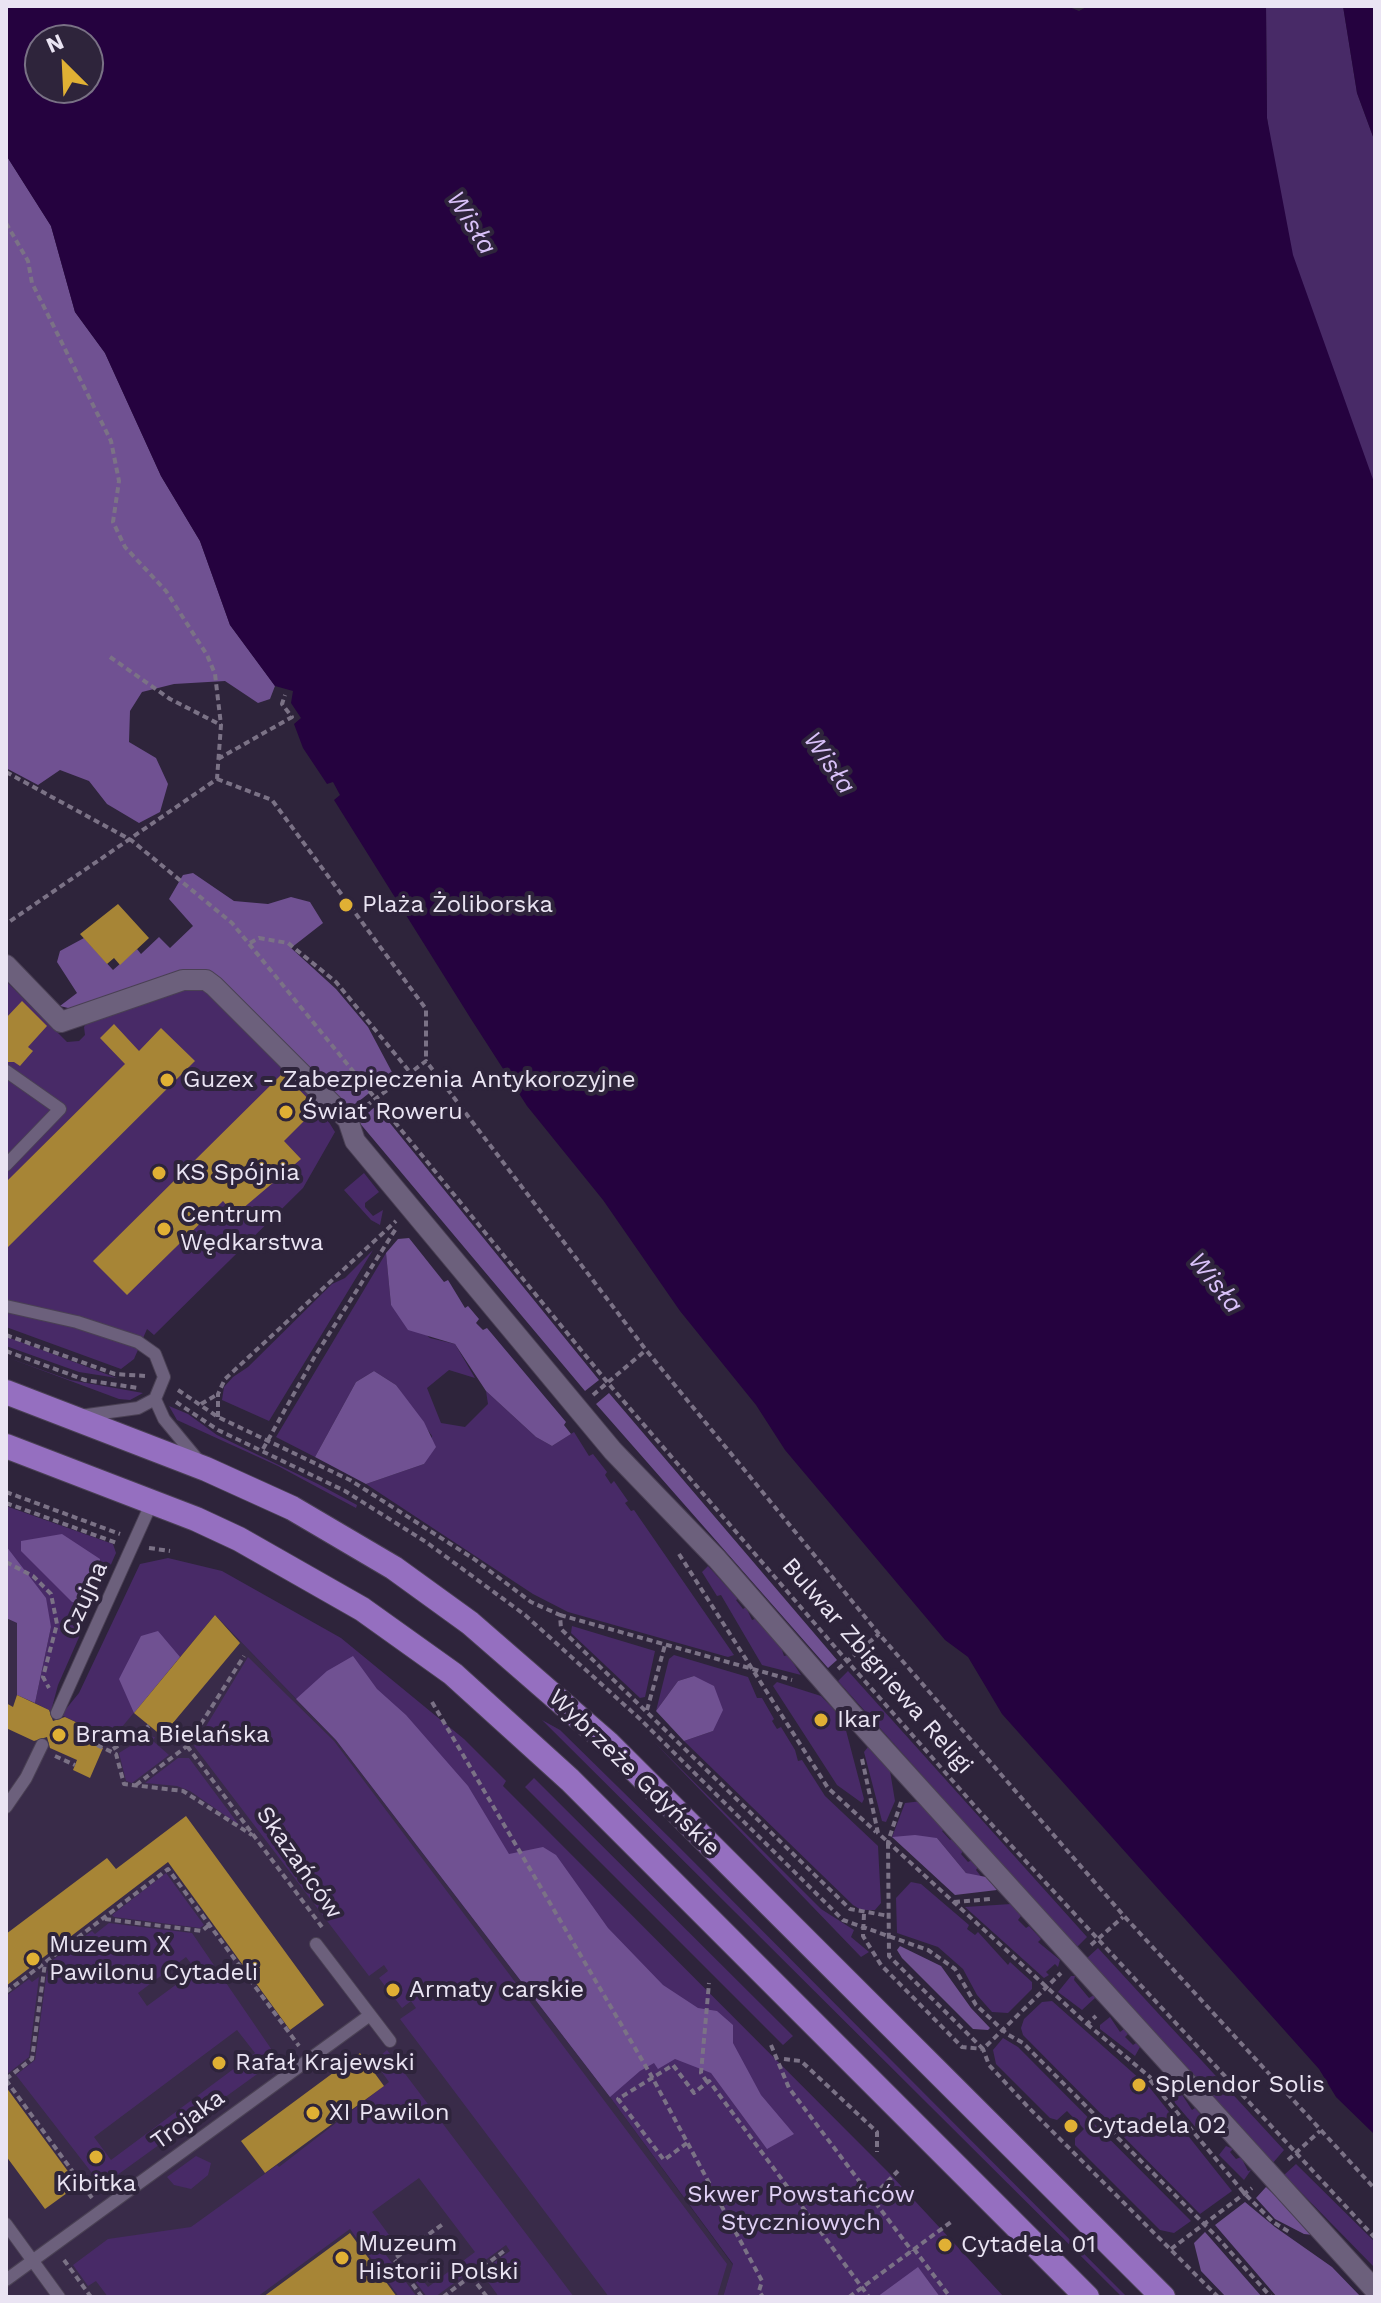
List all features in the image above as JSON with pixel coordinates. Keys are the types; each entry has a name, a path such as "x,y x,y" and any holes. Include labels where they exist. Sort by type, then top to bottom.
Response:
{"main road":[{"name":"Wybrzeże Gdyńskie","path":"6,1392 206,1469 292,1508 394,1568 531,1674 608,1743 1163,2297"},
{"name":"Wybrzeże Gdyńskie","path":"6,1446 239,1539 390,1627 485,1701 580,1789 1087,2297"}],"street":[{"path":"6,965 61,1022 183,980 206,980 348,1120 355,1141 578,1409 1111,2002 1269,2175 1321,2227 1375,2290"}],"lane":[{"path":"6,1071 60,1109 6,1165"},
{"path":"6,1306 77,1322 148,1348 164,1370 156,1397 164,1419 206,1469"},
{"path":"73,1416 138,1408 156,1397"},
{"name":"Czujna","path":"57,1713 152,1502"},
{"path":"6,1807 26,1778 42,1745"},
{"name":"Skazańców","path":"316,1944 390,2041"},
{"name":"Trojaka","path":"6,2280 370,2015"},
{"path":"6,2224 59,2297"}],"path":[{"path":"6,223 28,261 32,283 111,441 119,481 113,522 125,547 166,591 207,655 215,674 221,725 217,779"},
{"path":"110,657 170,699 221,725"},
{"path":"218,759 292,717 282,704 285,695"},
{"name":"Bulwar Zbigniewa Religi","path":"6,772 131,840 232,923 608,1383 847,1661 1098,1939 1375,2238"},
{"path":"6,924 217,779"},
{"path":"217,779 272,800 426,1009 426,1061 646,1350 879,1634 1124,1916 1375,2189"},
{"path":"250,943 259,938 288,943 336,982 409,1071"},
{"path":"348,1120 426,1061"},
{"path":"218,1417 218,1394 225,1379 410,1208"},
{"path":"263,1450 315,1356 410,1208"},
{"path":"578,1409 646,1350"},
{"path":"6,1351 85,1380 156,1397"},
{"path":"201,1404 218,1394"},
{"path":"6,1492 120,1534 135,1543"},
{"path":"6,1503 123,1545 135,1543"},
{"path":"675,1548 828,1788 1150,2080 1245,2194 1273,2222 1296,2235"},
{"path":"6,1562 33,1576 51,1594 57,1624 43,1677 47,1688 65,1696"},
{"path":"560,1615 756,1672 827,1685 847,1661 879,1634"},
{"path":"647,1710 665,1645"},
{"path":"134,1786 187,1746 244,1656"},
{"path":"432,1702 652,2077 762,2281 759,2291 763,2297"},
{"path":"852,1714 878,1833"},
{"path":"97,1745 113,1749 149,1726"},
{"name":"Skazańców","path":"187,1746 328,1935 316,1944"},
{"path":"113,1749 124,1784 183,1791 255,1837"},
{"path":"881,1965 889,1956 888,1842 909,1777"},
{"path":"764,1840 843,1920 890,1935 942,1957 955,1969 976,2005 1002,2030 1023,2043 1271,2297"},
{"path":"6,1992 168,1869 300,2048"},
{"path":"954,1902 1017,1897"},
{"path":"864,1914 863,1936 881,1965 962,2047 983,2049"},
{"path":"983,2049 1124,1916"},
{"path":"102,1919 202,1931 209,1925"},
{"path":"889,1956 983,2049 989,2065 1030,2109 1218,2297"},
{"path":"45,1962 32,2059 6,2080 92,2199"},
{"path":"709,1983 701,2073 869,2297"},
{"path":"1087,2024 1111,2002"},
{"path":"771,2045 789,2088 950,2297"},
{"path":"784,2059 801,2061 877,2132 877,2152"},
{"path":"1150,2080 1167,2063"},
{"path":"687,2142 664,2160 618,2099 673,2065 694,2093 707,2082"},
{"path":"1171,2249 1269,2175 1320,2131"},
{"path":"873,2196 898,2171"},
{"path":"849,2297 951,2222"},
{"path":"422,2297 394,2259 443,2224"},
{"path":"443,2297 504,2251"},
{"path":"64,2260 91,2297"},
{"path":"471,2276 487,2297"}],"shaded area":[{"path":"6,155 51,226 75,312 105,353 161,476 200,541 230,625 275,686 270,699 258,703 225,681 174,684 142,692 130,711 129,742 156,758 168,784 160,812 139,823 107,804 89,781 60,770 38,785 6,768"},
{"path":"193,873 234,901 268,904 291,897 310,902 323,923 291,948 336,989 368,1027 393,1074 348,1110 218,980 72,1009 60,1006 77,993 57,962 60,951 84,938 113,970 137,949 141,954 159,937 170,948 193,926 169,899 183,875"},
{"path":"376,1106 599,1380 585,1391 358,1121"},
{"path":"409,1238 444,1282 448,1280 465,1308 468,1306 479,1319 476,1323 483,1330 487,1328 566,1422 564,1425 571,1434 552,1446 536,1437 486,1391 455,1344 408,1330 391,1305 386,1253 398,1239"},
{"path":"374,1371 396,1385 424,1422 436,1447 424,1464 366,1484 315,1457 356,1382"},
{"path":"609,1393 837,1660 828,1668 596,1404"},
{"path":"62,1534 100,1559 98,1587 84,1604 72,1602 21,1551 21,1541"},
{"path":"6,1546 46,1598 51,1627 35,1703 17,1695 17,1623 6,1618"},
{"path":"215,1615 336,1740 610,2097 733,2265 723,2297 6,2297 6,1618 17,1623 18,1695 111,1739"},
{"path":"158,1631 180,1657 134,1713 119,1679 141,1636"},
{"path":"353,1656 377,1689 406,1715 468,1786 509,1854 543,1847 556,1855 608,1928 663,1985 698,2008 717,2011 733,2025 733,2043 761,2095 794,2134 767,2149 711,2073 675,2059 658,2069 654,2063 640,2071 610,2097 336,1740 296,1699 327,1671"},
{"path":"694,1676 714,1686 723,1710 713,1731 684,1741 656,1711 678,1681"},
{"path":"915,1835 937,1838 966,1873 986,1877 997,1890 955,1895 892,1837"},
{"path":"900,1946 941,1966 971,2008 990,2028 973,2029 902,1958 897,1950"},
{"path":"1266,2187 1313,2235 1304,2234 1275,2219 1256,2198"},
{"path":"1245,2202 1332,2267 1361,2297 1277,2297 1215,2225"},
{"path":"1205,2232 1262,2297 1226,2297 1201,2271 1194,2243"},
{"path":"918,2267 940,2297 877,2297"}],"green space":[{"path":"1266,6 1343,6 1357,93 1375,142 1375,552 1346,505 1275,176 1267,118"},
{"name":"KS Spójnia","path":"6,981 67,1042 79,1041 85,1035 84,1027 89,1020 187,986 204,989 319,1106 335,1132 303,1188 154,1335 147,1329 134,1359 121,1369 6,1327"},
{"path":"364,1173 379,1192 365,1203 365,1207 373,1216 383,1210 380,1225 371,1220 344,1190"},
{"path":"373,1250 269,1421 222,1400 224,1387 233,1377 248,1367 332,1284 345,1278"},
{"path":"386,1253 391,1305 430,1338 455,1344 475,1378 449,1370 427,1388 441,1423 465,1427 488,1404 486,1391 536,1437 552,1446 574,1432 589,1456 593,1454 607,1472 605,1475 611,1484 614,1481 628,1501 625,1503 631,1511 634,1510 734,1655 728,1657 568,1612 533,1594 366,1484 424,1464 432,1436 396,1385 374,1371 356,1382 315,1457 276,1437"},
{"path":"6,1336 117,1378 79,1372 6,1346"},
{"path":"6,1357 70,1380 143,1393 130,1400 119,1399"},
{"path":"169,1406 188,1414 217,1435 357,1505 356,1508 278,1466 177,1420"},
{"path":"6,1506 113,1544 116,1553 58,1685 51,1711 35,1703 51,1627 6,1546"},
{"name":"Skwer Powstańców Styczniowych","path":"168,1558 222,1571 341,1638 464,1739 506,1781 503,1786 889,2173 1004,2297 723,2297 733,2264 610,2097 336,1740 215,1615 112,1739 61,1715 79,1693 140,1564"},
{"path":"708,1566 738,1599 743,1609 746,1607 752,1620 755,1619 781,1647 784,1656 788,1655 801,1675 762,1665 721,1595 717,1596 702,1572"},
{"path":"572,1626 655,1651 645,1697 640,1698 571,1633"},
{"path":"674,1655 748,1677 757,1698 762,1698 777,1729 781,1727 795,1750 798,1761 802,1760 825,1796 878,1846 881,1903 875,1910 861,1910 853,1905 684,1741 713,1731 694,1676 678,1681 656,1711 669,1659"},
{"path":"248,1657 334,1741 727,2264 717,2297 609,2297 400,2019 416,2008 411,2001 402,2008 393,1996 401,1989 396,1983 388,1990 379,1978 388,1971 384,1965 369,1976 194,1746"},
{"path":"848,1671 1087,1937 1076,1948 838,1681"},
{"path":"777,1682 821,1696 843,1719 864,1799 862,1803 837,1785 773,1686"},
{"path":"542,1720 560,1730 675,1843 1127,2297 1122,2297"},
{"path":"146,1736 155,1737 153,1741 169,1755 132,1783 126,1781 119,1753"},
{"path":"654,1742 821,1909 854,1930 851,1937 869,1952 861,1957"},
{"path":"868,1747 890,1771 895,1801 886,1822 882,1821 864,1752"},
{"path":"178,1758 189,1758 239,1825 190,1791 177,1786 145,1783"},
{"path":"534,1778 793,2036 783,2045 525,1787"},
{"path":"922,1801 932,1813 930,1816 945,1829 942,1831 964,1850 961,1854 978,1867 976,1870 983,1879 966,1873 937,1838 892,1837 905,1803"},
{"path":"166,1873 204,1925 200,1928 112,1915"},
{"path":"911,1882 921,1884 969,1925 967,1929 975,1935 978,1932 1008,1965 1010,1962 1032,1982 1032,1989 1008,2013 992,2012 977,1995 963,1969 938,1947 897,1933 896,1898"},
{"path":"1011,1904 1021,1916 1018,1920 1026,1928 1029,1926 1041,1939 1038,1942 1060,1960 1058,1967 1055,1964 1044,1978 965,1907"},
{"path":"109,1923 192,1933 278,2059 102,2186 16,2075 35,2060 47,1971 53,1966 50,1962 92,1931 95,1934","holes":["186,1957 196,1970 147,2006 138,1993","237,2030 255,2053 111,2160 94,2137"]},
{"path":"1098,1948 1284,2150 1272,2164 1086,1959"},
{"path":"1071,1976 1075,1976 1074,1980 1089,1998 1094,1995 1095,1998 1082,2010 1058,1992"},
{"path":"39,1977 29,2057 6,2075 6,1996 29,1979 32,1982"},
{"path":"1052,2001 1150,2088 1232,2191 1200,2214 1023,2035 1021,2028 1024,2019 1042,2002"},
{"path":"1110,2017 1120,2032 1124,2029 1128,2034 1125,2037 1133,2045 1136,2043 1140,2047 1135,2056 1100,2029 1100,2025"},
{"path":"1003,2038 1018,2047 1191,2221 1174,2233 1160,2230 1075,2145 1075,2138 1084,2129 1067,2111 1057,2120 1050,2118 996,2064 993,2050"},
{"path":"387,2050 574,2297 499,2297 481,2272 510,2251 506,2245 435,2297 427,2297 405,2268 410,2264 428,2287 475,2252 419,2178 372,2212 395,2243 383,2251 417,2297 399,2297 350,2229 257,2297 108,2297 96,2281 88,2286 73,2265 108,2239 191,2227 277,2165 279,2167 389,2082 374,2061"},
{"path":"1181,2093 1192,2110 1195,2108 1207,2122 1201,2129 1197,2129 1175,2103 1174,2099"},
{"path":"1226,2146 1233,2149 1230,2152 1236,2159 1241,2157 1248,2171 1251,2170 1244,2180 1219,2155"},
{"path":"196,2156 211,2163 208,2175 191,2189 174,2185 167,2177"},
{"path":"1296,2164 1375,2242 1375,2268 1284,2175"}],"water":[{"name":"Wisła","path":"6,6 1067,6 1079,11 1088,6 1266,6 1267,118 1293,255 1375,485 1375,2135 1336,2097 1319,2069 1002,1714 968,1657 945,1640 785,1450 756,1405 680,1311 603,1200 527,1106 334,800 340,795 333,782 327,784 303,748 294,724 301,718 291,703 293,691 275,686 230,625 200,541 161,476 105,353 75,312 51,226 6,155"},
{"path":"1343,6 1375,6 1375,142 1357,93"}],"building":[{"path":"118,904 149,938 120,965 114,958 107,964 80,934"},
{"path":"22,1001 47,1026 28,1047 33,1051 20,1066 6,1062 6,1018"},
{"path":"114,1024 139,1051 161,1028 195,1061 6,1249 6,1182 125,1064 100,1038"},
{"path":"283,1073 317,1108 284,1141 301,1159 235,1215 223,1201 127,1295 93,1261"},
{"path":"215,1615 240,1643 162,1736 134,1713"},
{"name":"Brama Bielańska","path":"17,1695 49,1710 53,1721 65,1717 97,1732 93,1743 103,1748 90,1778 73,1770 77,1760 50,1748 47,1737 34,1741 6,1728 6,1703 13,1707"},
{"path":"186,1816 324,2005 290,2030 168,1862 6,1986 6,1934 107,1858 116,1869"},
{"name":"XI Pawilon","path":"360,2053 384,2086 265,2173 241,2141"},
{"path":"6,2087 78,2185 45,2209 6,2156"},
{"name":"Muzeum Historii Polski","path":"350,2233 397,2297 263,2297"}],"place":[{"name":"Plaża Żoliborska","path":"346,905"},
{"name":"Guzex - Zabezpieczenia Antykorozyjne","path":"167,1080"},
{"name":"Świat Roweru","path":"286,1112"},
{"name":"KS Spójnia","path":"159,1173"},
{"name":"Centrum Wędkarstwa","path":"164,1229"},
{"name":"Ikar","path":"821,1720"},
{"name":"Brama Bielańska","path":"59,1735"},
{"name":"Muzeum X Pawilonu Cytadeli","path":"33,1959"},
{"name":"Armaty carskie","path":"393,1990"},
{"name":"Rafał Krajewski","path":"219,2063"},
{"name":"Splendor Solis","path":"1139,2085"},
{"name":"XI Pawilon","path":"313,2113"},
{"name":"Cytadela 02","path":"1071,2126"},
{"name":"Kibitka","path":"96,2157"},
{"name":"Cytadela 01","path":"945,2245"},
{"name":"Muzeum Historii Polski","path":"342,2258"}]}
